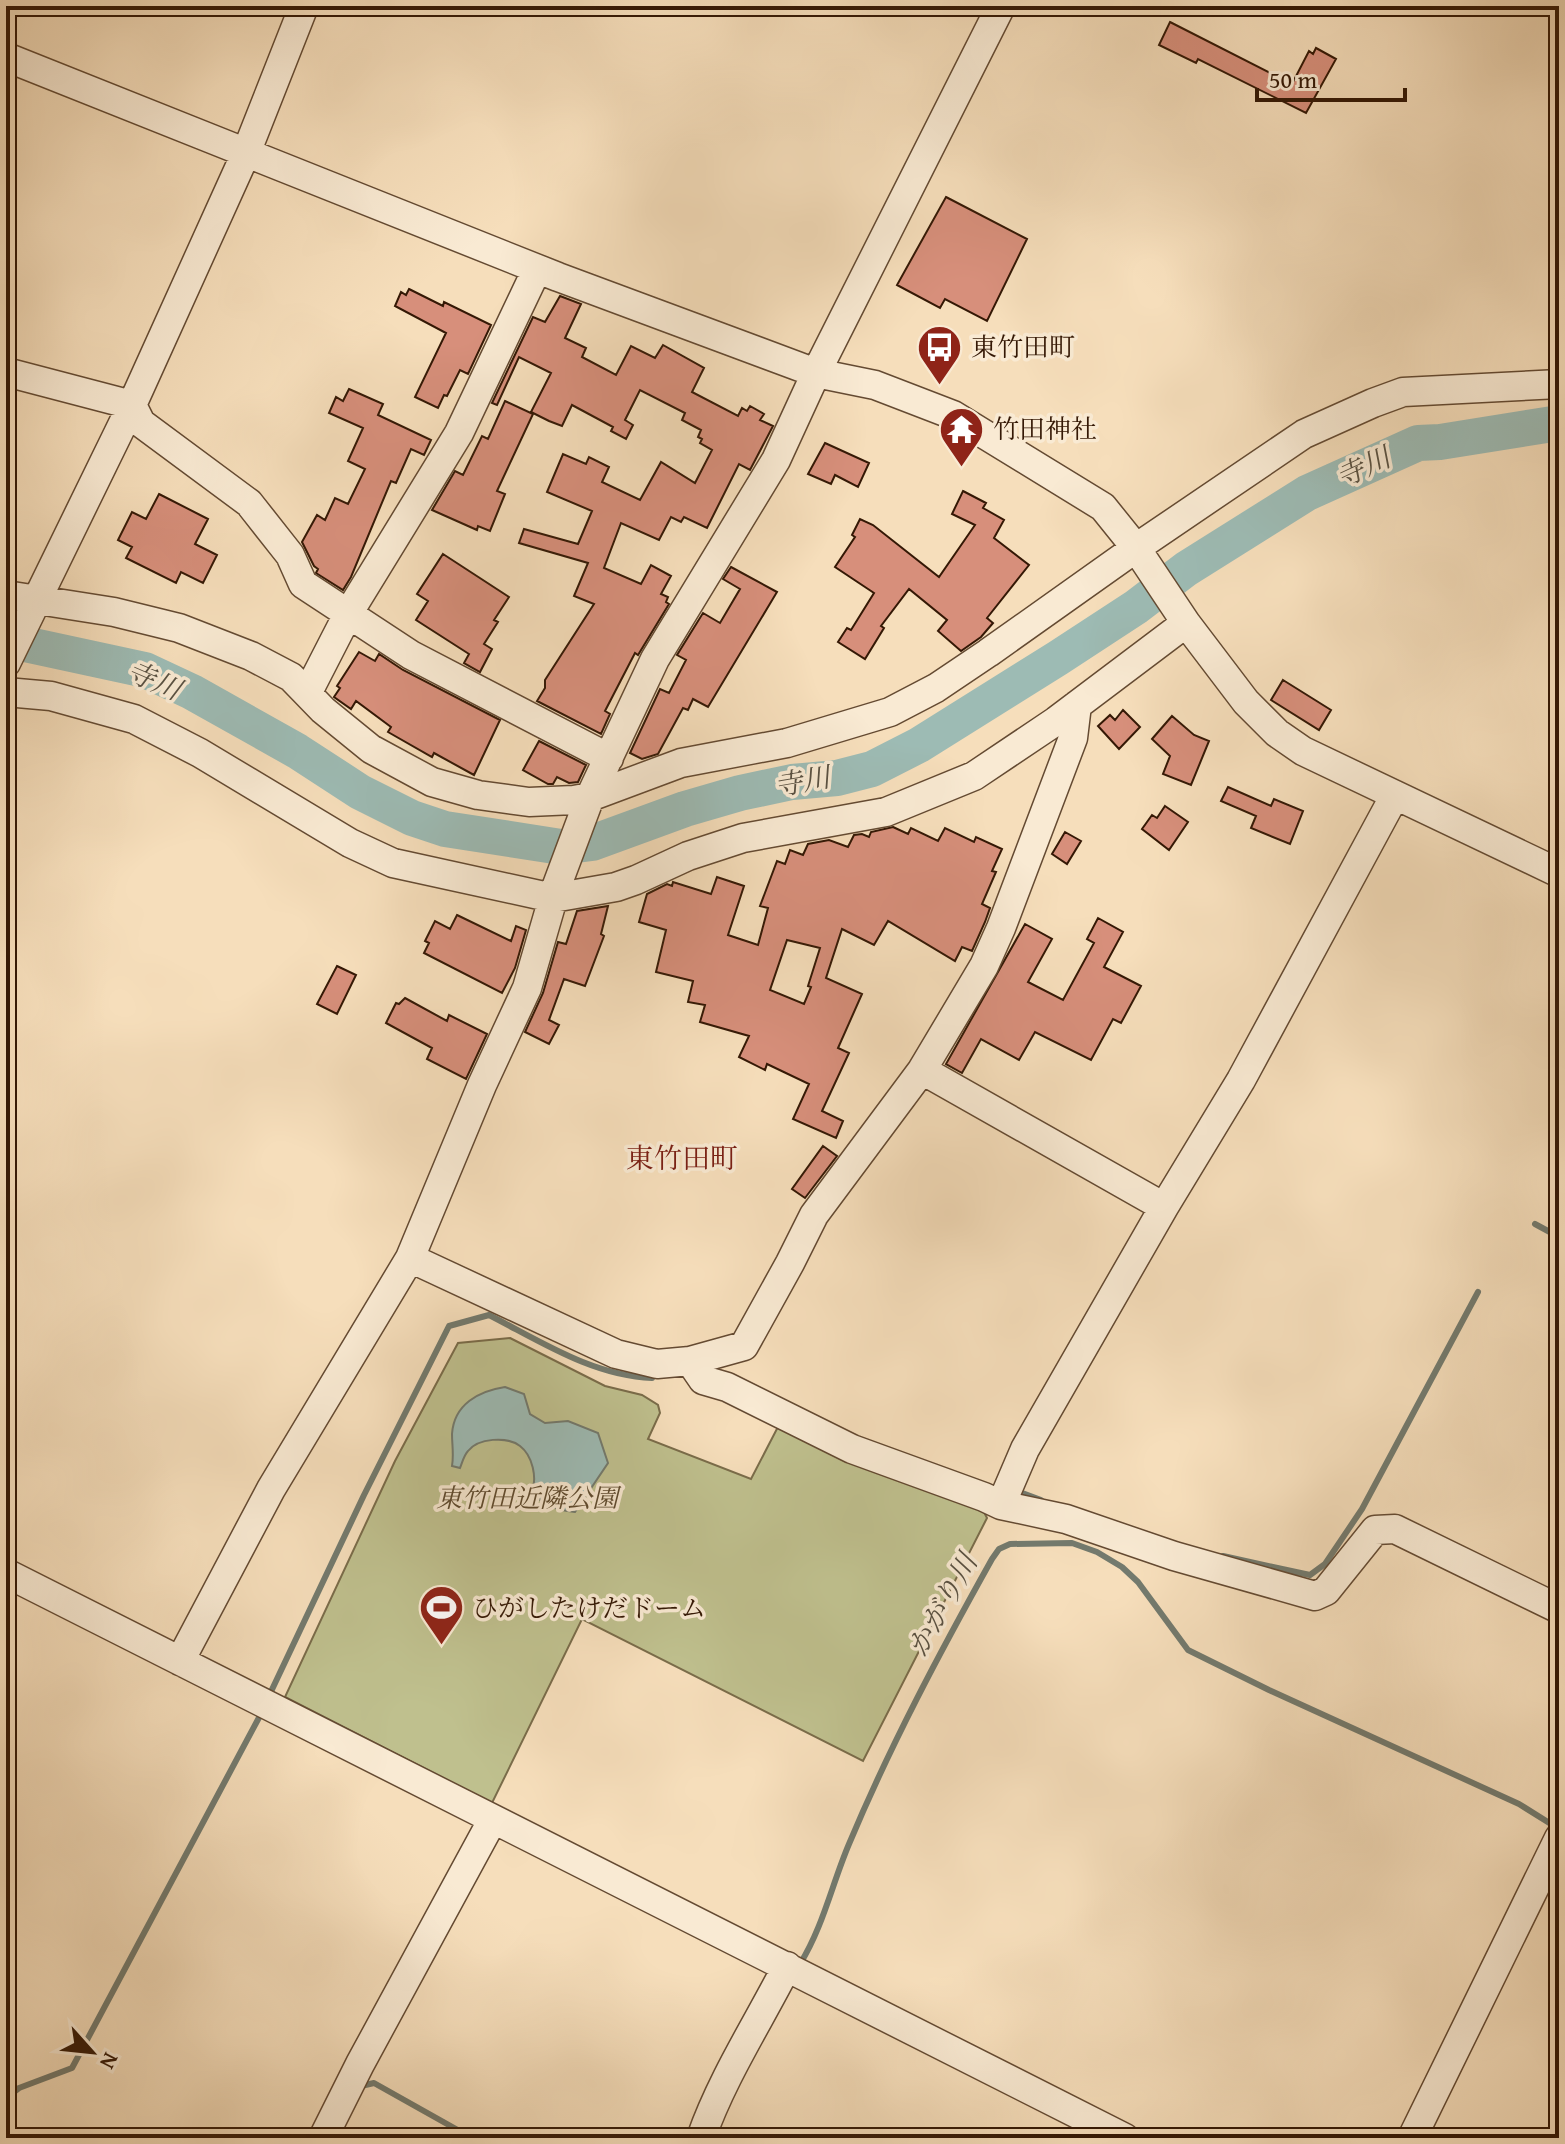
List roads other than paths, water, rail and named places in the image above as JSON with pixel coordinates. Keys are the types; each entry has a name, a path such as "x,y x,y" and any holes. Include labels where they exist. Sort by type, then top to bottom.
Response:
{"street":[{"path":"6,663 132,405 246,153 304,6"},
{"path":"180,1661 271,1489 410,1258 451,1155 527,988 555,893 589,802 655,659 776,460 816,373 1001,6"},
{"path":"6,57 537,269 816,373 887,389 953,415 1103,507 1246,702 1277,733 1303,751 1559,873"},
{"path":"308,692 348,614 459,433 537,269"},
{"path":"6,372 132,405 141,423 249,503 290,555 303,584 411,655 609,758"},
{"path":"6,595 36,603 114,612 179,628 251,656 291,677 323,710 371,749 432,782 478,795 529,802 589,802 681,763 787,743 890,712 936,688 1304,434 1373,403 1403,392 1559,384"},
{"path":"6,692 51,696 134,719 200,753 350,843 393,863 555,893 616,887 688,856 743,838 886,812 974,776 1077,705 1184,620"},
{"path":"410,1258 616,1354 657,1364 690,1361 744,1346 814,1215 922,1070 984,966 1073,738 1077,705"},
{"path":"1001,1505 1025,1449 1241,1080 1395,795"},
{"path":"922,1070 1164,1207"},
{"path":"690,1361 703,1380 727,1387 852,1449 1001,1505 1066,1519 1174,1556 1315,1596 1326,1591 1375,1530 1395,1529 1559,1609"},
{"path":"6,1573 1125,2138"},
{"path":"323,2138 493,1819"},
{"path":"1412,2138 1554,1848"},
{"path":"701,2138 715,2098 787,1966"}],"water":[{"path":"505,1387 524,1394 530,1414 545,1423 568,1421 598,1433 608,1463 575,1512 551,1506 532,1492 534,1474 531,1461 524,1450 514,1443 500,1440 479,1443 467,1453 460,1468 452,1466 452,1434 457,1415 477,1396"}],"waterway":[{"name":"寺川","path":"6,640 145,670 192,692 297,751 360,792 412,818 445,829 561,847 592,843 685,809 740,793 792,782 837,778 872,769 919,745 1058,658 1136,607 1186,569 1307,493 1418,443 1559,423"},
{"path":"1535,1224 1559,1237"},
{"path":"1223,1556 1310,1575 1325,1564 1362,1509 1478,1292"},
{"path":"268,1698 364,1495 449,1326 489,1315 588,1364 630,1376 652,1378"},
{"path":"1014,1490 1041,1500"},
{"name":"かがり川","path":"800,1964 815,1935 865,1807 916,1700 992,1559 999,1549 1010,1544 1072,1543 1097,1552 1122,1567 1138,1582 1188,1650 1519,1804 1559,1829"},
{"path":"6,2098 19,2088 72,2068 262,1712"},
{"name":"かがり川","path":"361,2086 374,2083 472,2138"}],"place":[{"name":"東竹田町","path":"940,386"},
{"name":"竹田神社","path":"962,468"},
{"name":"ひがしたけだドーム","path":"441,1647"}],"district":[{"name":"東竹田町","path":"682,1158"}],"park label":[{"name":"東竹田近隣公園","path":"527,1498"}]}
